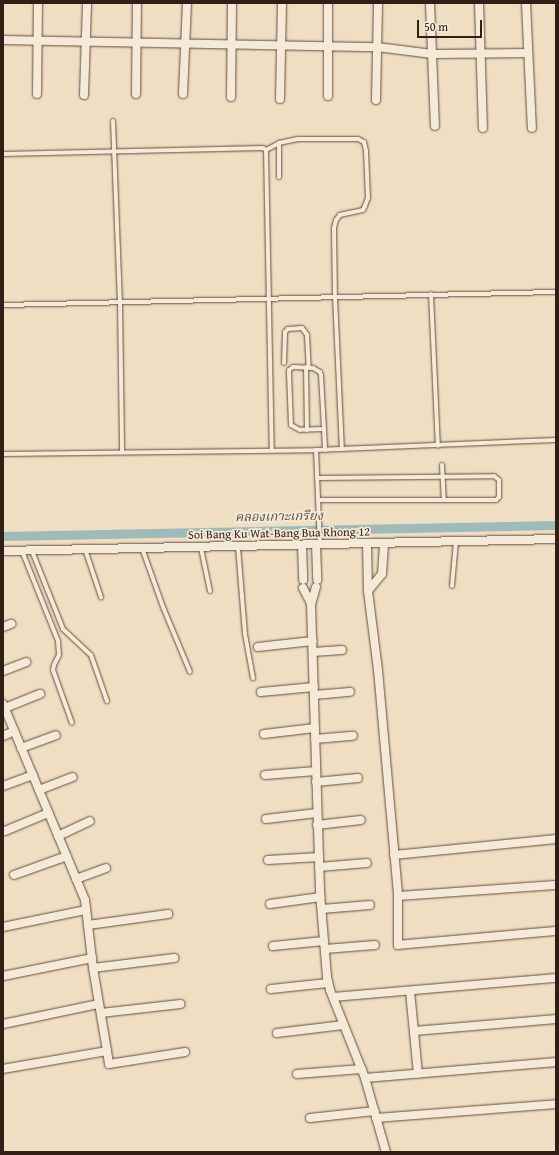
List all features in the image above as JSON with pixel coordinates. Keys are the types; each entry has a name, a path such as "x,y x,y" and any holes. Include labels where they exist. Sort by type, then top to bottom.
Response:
{"street":[{"path":"37,94 38,3"},
{"path":"84,95 87,3"},
{"path":"136,94 137,3"},
{"path":"183,94 187,3"},
{"path":"231,96 232,3"},
{"path":"280,98 282,3"},
{"path":"328,3 328,96"},
{"path":"376,100 378,3"},
{"path":"430,3 435,126"},
{"path":"479,3 483,128"},
{"path":"526,3 532,128"},
{"path":"3,40 136,41 184,44 377,47 433,54 528,53"},
{"name":"Soi Bang Ku Wat-Bang Bua Rhong 12","path":"3,551 142,547 201,548 556,539"},
{"path":"367,543 368,591 378,670 398,896 398,945 556,931"},
{"path":"368,591 382,574 384,543"},
{"path":"318,544 316,584 311,604 319,868 328,983 362,1069 386,1152"},
{"path":"302,545 303,584 311,604"},
{"path":"258,647 313,641"},
{"path":"313,652 342,650"},
{"path":"3,671 26,662"},
{"path":"261,692 350,692"},
{"path":"40,694 4,706 85,900 93,968 109,1064 185,1052"},
{"path":"264,734 315,728"},
{"path":"3,736 14,731"},
{"path":"21,748 56,735"},
{"path":"315,739 353,736"},
{"path":"266,775 316,771"},
{"path":"3,786 33,775"},
{"path":"39,790 73,777"},
{"path":"316,782 358,778"},
{"path":"5,831 48,813"},
{"path":"266,819 317,813"},
{"path":"318,825 361,820"},
{"path":"58,836 90,822"},
{"path":"394,855 556,839"},
{"path":"14,875 67,856"},
{"path":"268,860 319,857"},
{"path":"319,868 367,863"},
{"path":"76,879 106,868"},
{"path":"398,896 556,885"},
{"path":"270,904 321,897"},
{"path":"322,909 370,905"},
{"path":"3,927 86,910"},
{"path":"88,925 168,914"},
{"path":"273,946 324,940"},
{"path":"325,949 375,945"},
{"path":"3,976 92,958"},
{"path":"93,968 174,958"},
{"path":"333,997 556,978"},
{"path":"271,989 328,983"},
{"path":"410,991 418,1074"},
{"path":"3,1024 99,1004"},
{"path":"100,1013 180,1004"},
{"path":"414,1031 556,1019"},
{"path":"277,1033 344,1025"},
{"path":"3,1069 107,1051"},
{"path":"365,1078 556,1062"},
{"path":"297,1074 362,1069"},
{"path":"310,1118 556,1104"}],"lane":[{"path":"113,121 120,302 122,452"},
{"path":"3,154 263,148 266,150 279,143 298,139 358,139 364,142 368,198 363,210 340,215 336,220 334,228 335,297 342,449"},
{"path":"279,143 279,177"},
{"path":"266,150 272,450"},
{"path":"3,305 556,292"},
{"path":"431,294 438,446"},
{"path":"284,363 285,332 288,329 302,328 307,335 307,430"},
{"path":"324,429 296,429 290,423 289,370 293,367 307,367 320,372 324,429 325,450"},
{"path":"3,454 325,450 556,440"},
{"path":"316,450 319,532 318,544"},
{"path":"442,465 444,500"},
{"path":"317,478 494,476 499,480 499,496 496,500 318,500"},
{"path":"452,586 456,541"},
{"path":"142,547 163,607 190,672"},
{"path":"238,547 245,634 253,678"},
{"path":"201,548 210,591"},
{"path":"85,549 101,597"},
{"path":"32,550 63,629 91,656 108,701"},
{"path":"22,551 58,641 59,655 53,670 72,723"}],"waterway":[{"name":"คลองเกาะเกรียง","path":"3,536 556,525"}]}
